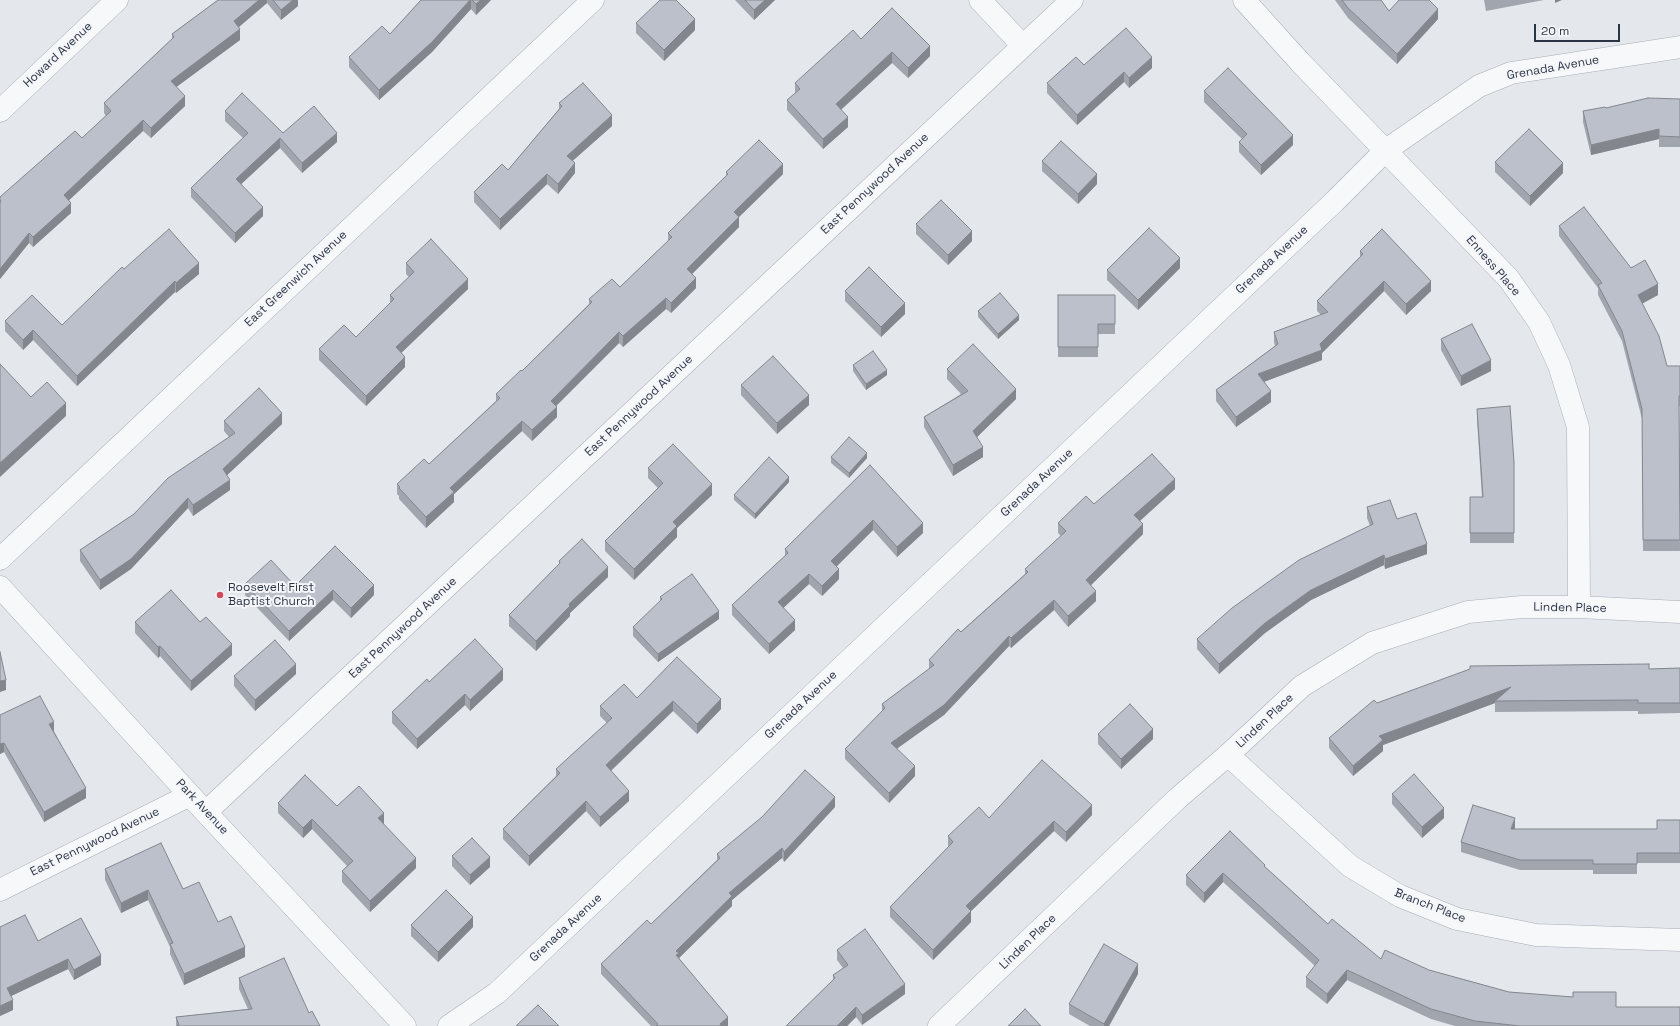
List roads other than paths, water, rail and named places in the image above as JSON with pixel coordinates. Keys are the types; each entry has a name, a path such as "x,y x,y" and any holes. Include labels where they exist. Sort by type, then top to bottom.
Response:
{"street":[{"name":"Howard Avenue","path":"0,111 117,0"},
{"name":"East Greenwich Avenue","path":"0,559 593,0"},
{"path":"980,0 1023,46"},
{"name":"East Pennywood Avenue","path":"206,812 1072,0"},
{"name":"Enness Place","path":"1244,0 1300,62 1509,279 1539,322 1560,365 1578,427 1580,607"},
{"name":"Grenada Avenue","path":"449,1026 497,993 1335,201 1386,150 1480,86 1511,74 1680,48"},
{"name":"Park Avenue","path":"0,586 190,795 406,1026"},
{"name":"Linden Place","path":"939,1026 1178,798 1228,755 1302,686 1372,643 1468,612 1522,607 1580,607 1680,612"},
{"name":"Branch Place","path":"1228,755 1350,866 1400,896 1457,919 1536,935 1680,940"},
{"name":"East Pennywood Avenue","path":"0,890 190,795"}],"place":[{"name":"Roosevelt First Baptist Church","path":"220,595"}]}
